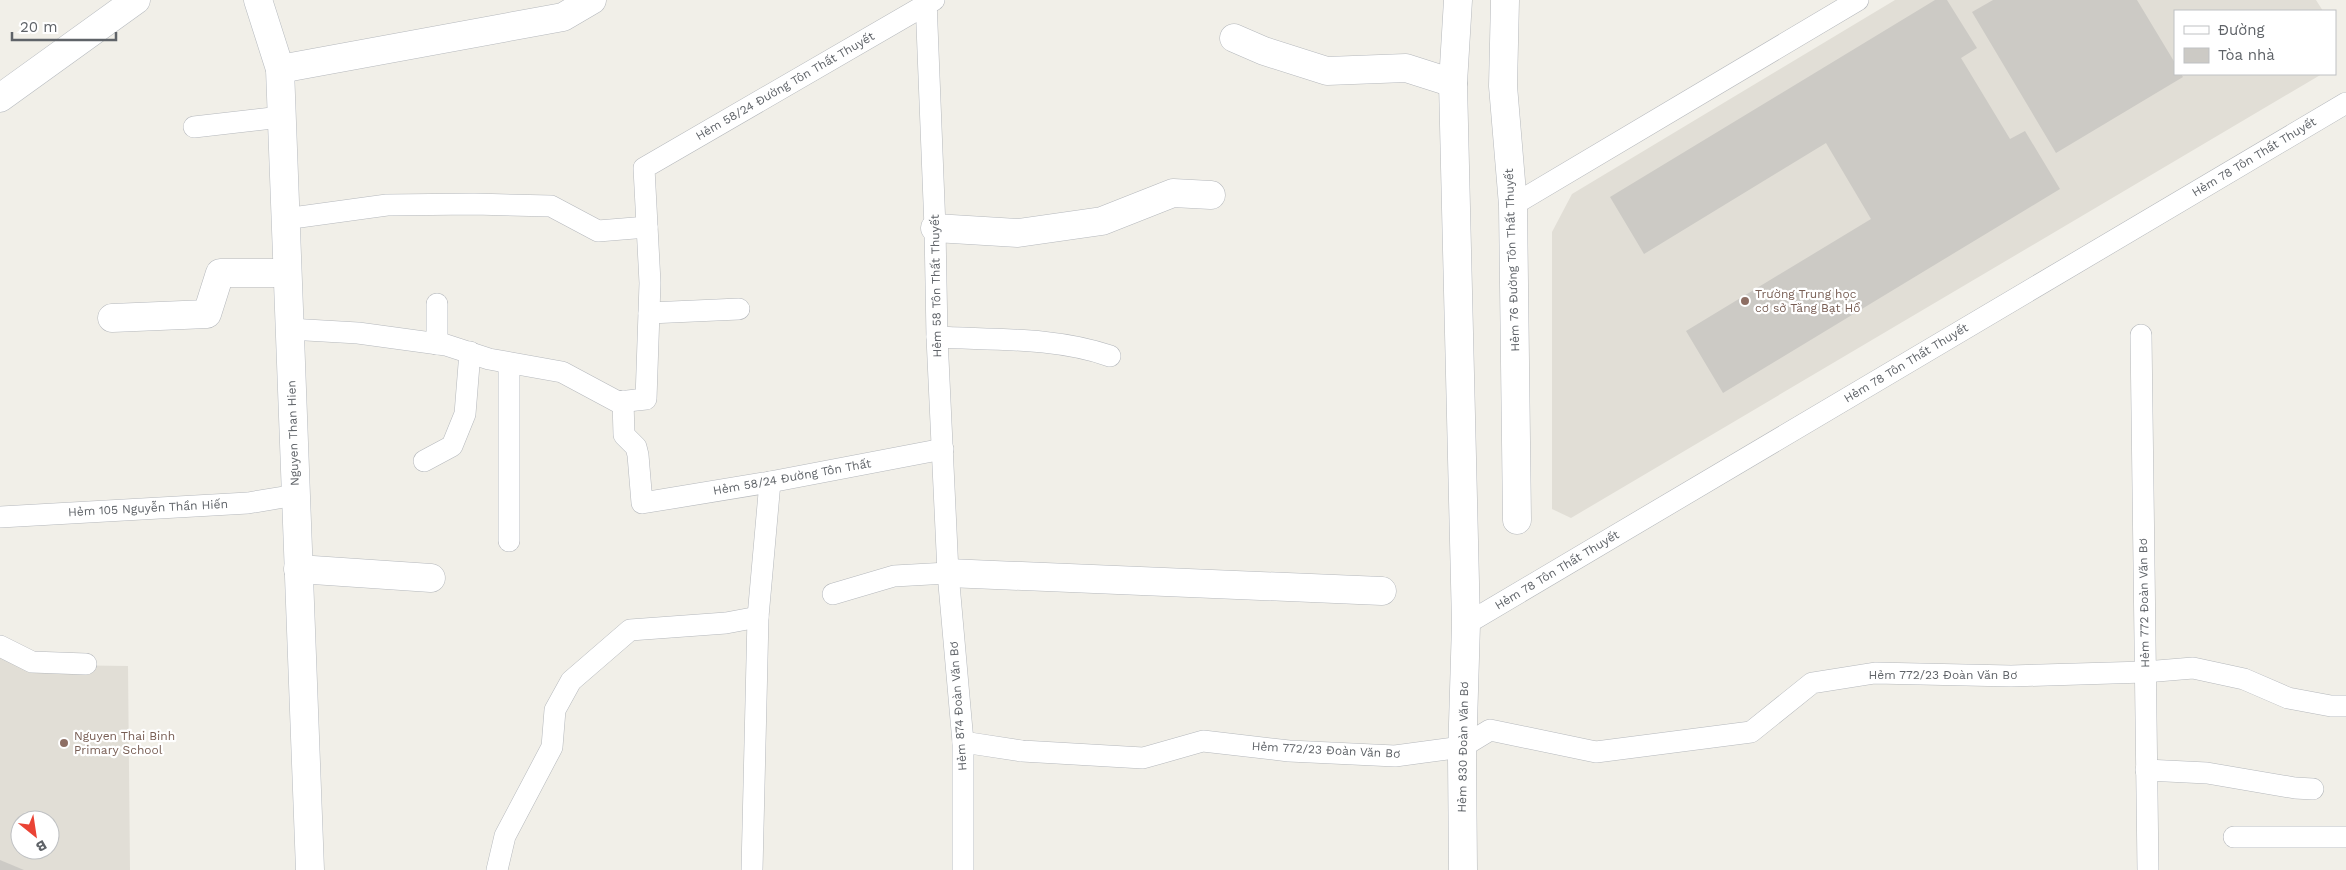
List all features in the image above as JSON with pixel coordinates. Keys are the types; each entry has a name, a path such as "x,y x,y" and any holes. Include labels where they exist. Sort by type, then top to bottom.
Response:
{"street":[{"path":"0,98 136,0"},
{"name":"Nguyen Than Hien","path":"258,0 280,69 286,273 310,870"},
{"path":"280,69 563,17 592,0"},
{"name":"Hẻm 830 Đoàn Văn Bơ","path":"1458,0 1453,83 1466,624 1462,747 1463,870"},
{"name":"Hẻm 76 Đường Tôn Thất Thuyết","path":"1505,0 1503,86 1513,205 1517,520"},
{"path":"1234,38 1264,51 1327,71 1406,68 1453,83"},
{"path":"935,228 1018,233 1102,221 1173,193 1211,195"},
{"path":"112,318 207,314 220,273 286,273"},
{"path":"298,569 431,578"},
{"path":"948,573 1382,591"}],"lane":[{"path":"1513,205 1858,0"},
{"name":"Hẻm 58/24 Đường Tôn Thất Thuyết","path":"647,228 644,168 929,1"},
{"name":"Hẻm 58 Tôn Thất Thuyết","path":"929,1 937,337 948,573"},
{"name":"Hẻm 78 Tôn Thất Thuyết","path":"1466,624 2346,103"},
{"path":"194,127 281,117"},
{"path":"285,218 387,205 474,204 550,206 598,232 647,228 649,313 646,399 618,402 562,372 509,363 436,344 358,333 289,330"},
{"path":"436,344 437,304"},
{"path":"649,313 739,309"},
{"name":"Hẻm 772 Đoàn Văn Bơ","path":"2141,335 2148,870"},
{"path":"937,337 1025,341 1077,346 1110,356"},
{"path":"424,461 452,446 465,414 470,352"},
{"path":"509,363 509,541"},
{"name":"Hẻm 58/24 Đường Tôn Thất","path":"623,401 624,434 636,447 642,503 770,482 943,449"},
{"path":"752,870 758,617 770,482"},
{"name":"Hẻm 105 Nguyễn Thần Hiến","path":"0,517 248,503 296,495"},
{"path":"833,594 894,576 948,573"},
{"name":"Hẻm 874 Đoàn Văn Bơ","path":"948,573 963,742 963,870"},
{"path":"498,870 505,836 552,747 555,710 571,681 594,659 630,630 716,624 758,617"},
{"path":"0,646 32,662 86,664"},
{"name":"Hẻm 772/23 Đoàn Văn Bơ","path":"963,742 1031,751 1143,758 1203,741 1289,750 1395,756 1462,747 1490,730 1596,752 1751,732 1812,683 1875,673 2011,676 2145,672 2193,668 2244,679 2288,698 2331,706 2346,706"},
{"path":"2146,770 2207,773 2295,788 2313,789"},
{"path":"2234,837 2346,837"}],"shaded area":[{"name":"Trường Trung học cơ sở Tăng Bạt Hổ","path":"1895,0 2316,0 2322,10 2174,10 2174,75 2320,75 1571,518 1552,509 1552,232 1572,194"},
{"name":"Nguyen Thai Binh Primary School","path":"0,645 54,665 128,666 130,870 0,870"}],"building":[{"path":"1935,0 1947,0 1977,48 1961,58 2010,139 2025,131 2060,189 1723,393 1686,331 1871,219 1826,143 1644,254 1610,197"},
{"path":"1993,0 2137,0 2174,61 2174,75 2182,75 2183,77 2056,153 1972,12"},
{"path":"0,860 24,870 0,870"}],"place":[{"name":"Trường Trung học cơ sở Tăng Bạt Hổ","path":"1745,301"},
{"name":"Nguyen Thai Binh Primary School","path":"64,743"}]}
